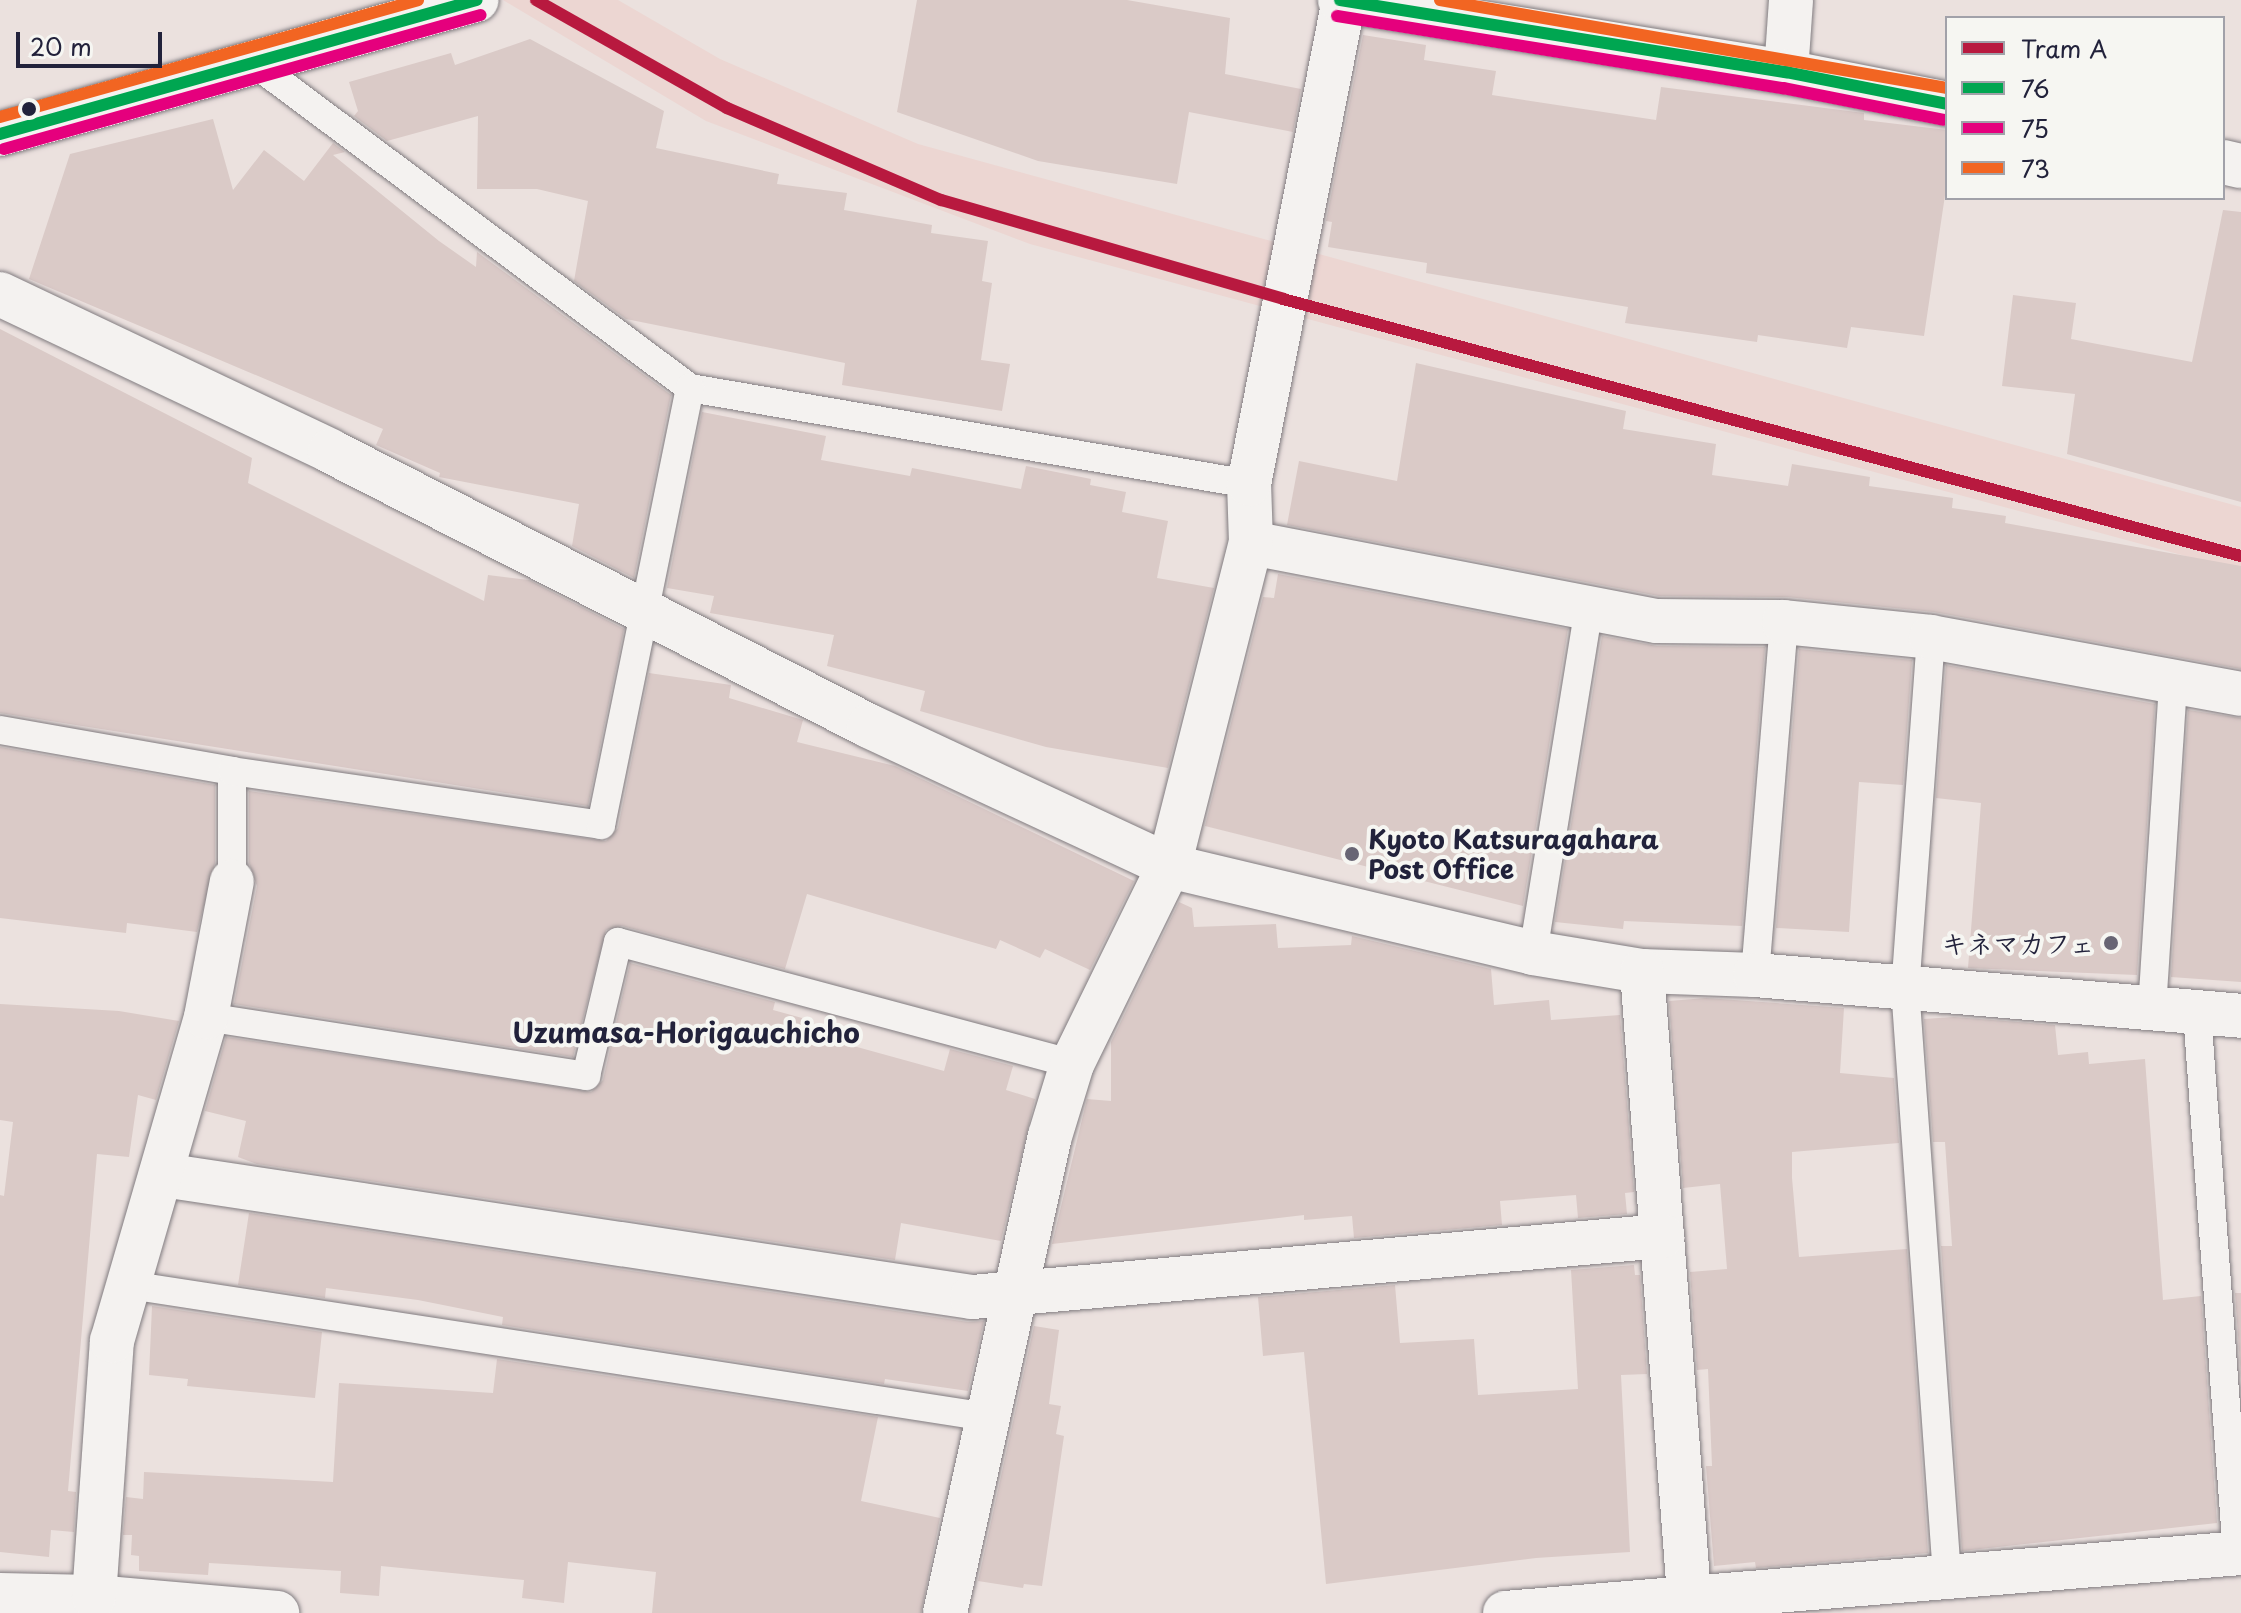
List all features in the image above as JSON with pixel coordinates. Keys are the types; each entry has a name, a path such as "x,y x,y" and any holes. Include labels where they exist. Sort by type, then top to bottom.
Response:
{"street":[{"path":"0,134 477,0"},
{"path":"945,1613 1018,1294 1050,1136 1072,1064 1169,866 1251,543 1249,484 1342,0 1786,72 1945,104"},
{"path":"1786,72 1791,0"},
{"path":"0,294 330,451 869,726 1169,866 1533,953 1642,971 1755,975 2241,1016"},
{"path":"1251,543 1657,621 1784,622 1931,637 2241,694"},
{"path":"94,1597 112,1341 163,1175 206,1017 232,881"},
{"path":"1642,971 1689,1594"},
{"path":"163,1175 717,1263 972,1297 1662,1236"},
{"path":"1505,1613 1689,1594 2239,1554"},
{"path":"0,1595 94,1597 277,1613"}],"lane":[{"path":"254,63 690,388 1249,484"},
{"path":"0,730 232,771 601,825 690,388"},
{"path":"1533,953 1589,609"},
{"path":"1755,975 1784,622"},
{"path":"1931,637 1905,987 1947,1576"},
{"path":"2152,1009 2173,683"},
{"path":"232,771 232,881"},
{"path":"206,1017 586,1076 618,942 1072,1064"},
{"path":"2197,1013 2239,1554"},
{"path":"129,1285 988,1417"}],"shaded area":[{"path":"503,0 618,0 720,59 918,144 2241,507 2241,571 1030,244 706,121"}],"building":[{"path":"917,0 1127,0 1230,18 1225,74 1301,89 1293,132 1189,112 1177,184 1038,161 897,112"},
{"path":"1363,35 1426,45 1424,60 1496,71 1492,95 1656,120 1661,87 1864,113 1864,120 1945,130 1945,195 1924,336 1851,327 1847,348 1758,335 1757,342 1625,323 1628,307 1426,273 1427,263 1328,247 1332,222 1326,221"},
{"path":"530,39 664,111 656,148 779,174 777,184 847,193 844,210 932,225 931,233 988,241 982,281 992,283 981,360 1010,364 1002,411 842,385 845,363 626,319 574,281 588,201 537,189 477,189 478,116 387,141 354,116 358,111 349,82 451,53 455,65"},
{"path":"213,119 233,190 264,150 304,181 333,143 345,152 333,155 439,241 476,267 477,252 671,395 634,578 572,546 579,504 439,477 440,473 376,445 383,429 29,279 70,154"},
{"path":"2223,210 2241,212 2241,502 2067,454 2075,394 2002,386 2013,295 2076,303 2071,339 2192,362"},
{"path":"0,329 252,458 248,483 484,601 488,575 529,580 624,629 588,806 0,713"},
{"path":"1416,363 1626,411 1623,429 1716,444 1712,475 1788,486 1792,464 1870,477 1869,486 1953,498 1952,508 2006,516 2005,523 2241,566 2241,669 1934,612 1787,597 1659,596 1287,525 1299,461 1397,481"},
{"path":"702,412 826,436 821,460 910,476 912,468 1021,489 1026,466 1091,479 1090,485 1126,492 1122,512 1168,521 1157,578 1214,588 1168,768 1046,747 920,711 925,691 827,666 834,635 710,613 714,596 667,588"},
{"path":"1278,574 1568,629 1523,906 1205,826 1263,597 1274,598"},
{"path":"1602,636 1657,646 1765,647 1742,926 1624,921 1623,929 1555,922"},
{"path":"1799,649 1912,660 1903,785 1859,782 1849,932 1776,928"},
{"path":"1946,665 2155,704 2137,975 1968,968 1981,803 1936,798"},
{"path":"649,673 731,685 729,698 803,720 797,742 895,766 1134,881 1090,970 1045,949 1040,958 1000,940 996,949 807,894 785,969 622,926 606,930 573,1057 234,1004 257,886 249,863 249,791 606,841 618,828"},
{"path":"2188,710 2241,718 2241,982 2171,977"},
{"path":"0,747 215,785 215,863 197,932 127,923 126,933 0,918"},
{"path":"1179,902 1192,908 1194,927 1276,924 1278,948 1351,945 1352,936 1491,969 1494,1005 1549,1000 1551,1020 1620,1015 1634,1192 1625,1193 1627,1214 1578,1218 1576,1195 1500,1201 1502,1225 1354,1238 1352,1216 1304,1220 1304,1215 1052,1244 1087,1099 1111,1101 1111,1042"},
{"path":"630,963 775,1002 773,1010 813,1021 810,1034 944,1071 950,1049 1013,1066 1006,1090 1035,1099 1001,1241 901,1223 895,1260 257,1164 238,1157 246,1121 205,1111 226,1037 591,1092 603,1080"},
{"path":"1706,998 1844,1008 1840,1073 1894,1078 1899,1143 1792,1152 1792,1178 1799,1257 1907,1249 1928,1553 1756,1568 1755,1562 1714,1566 1706,1466 1712,1466 1708,1369 1697,1370 1690,1272 1727,1269 1720,1184 1683,1188 1669,1001"},
{"path":"0,1004 119,1011 179,1021 156,1100 138,1095 129,1157 97,1154 68,1491 76,1492 74,1532 51,1530 49,1557 0,1552 0,1195 4,1196 13,1122 0,1120"},
{"path":"1954,1017 2055,1025 2058,1055 2088,1052 2089,1064 2145,1059 2163,1300 2201,1296 2217,1523 1962,1551 1941,1246 1952,1246 1945,1142 1933,1142 1924,1019"},
{"path":"249,1213 968,1322 984,1321 968,1391 885,1379 884,1384 502,1325 503,1317 418,1300 326,1288 325,1298 238,1285"},
{"path":"1634,1265 1635,1275 1640,1275 1647,1374 1621,1375 1630,1552 1536,1558 1326,1584 1304,1352 1263,1356 1258,1297 1395,1285 1400,1343 1474,1339 1478,1395 1578,1389 1571,1270"},
{"path":"2235,1293 2241,1293 2241,1378"},
{"path":"152,1306 322,1332 315,1398 187,1386 188,1379 149,1375"},
{"path":"1034,1326 1059,1330 1049,1404 1061,1406 1056,1434 1064,1436 1042,1586 1024,1584 1023,1588 978,1581"},
{"path":"497,1359 878,1417 861,1501 940,1518 921,1613 652,1613 656,1572 568,1562 564,1603 522,1598 524,1580 381,1566 379,1596 340,1593 341,1571 209,1563 208,1575 139,1571 139,1556 131,1555 132,1535 123,1535 126,1497 143,1499 144,1472 333,1482 339,1383 493,1393"}],"tram line":[{"name":"A","path":"536,0 727,108 941,200 1283,299 2241,556"}],"transit line":[{"name":"73","path":"0,117 418,0"},
{"name":"76","path":"0,134 477,0"},
{"name":"76","path":"1340,0 1786,72 1945,104"},
{"name":"73","path":"1440,0 1945,88"},
{"name":"75","path":"4,149 481,15"},
{"name":"75","path":"1337,16 1783,88 1944,120"}],"place":[{"name":"Kyoto Katsuragahara Post Office","path":"1352,854"},
{"name":"キネマカフェ","path":"2111,943"}],"district":[{"name":"Uzumasa-Horigauchicho","path":"686,1032"}]}
